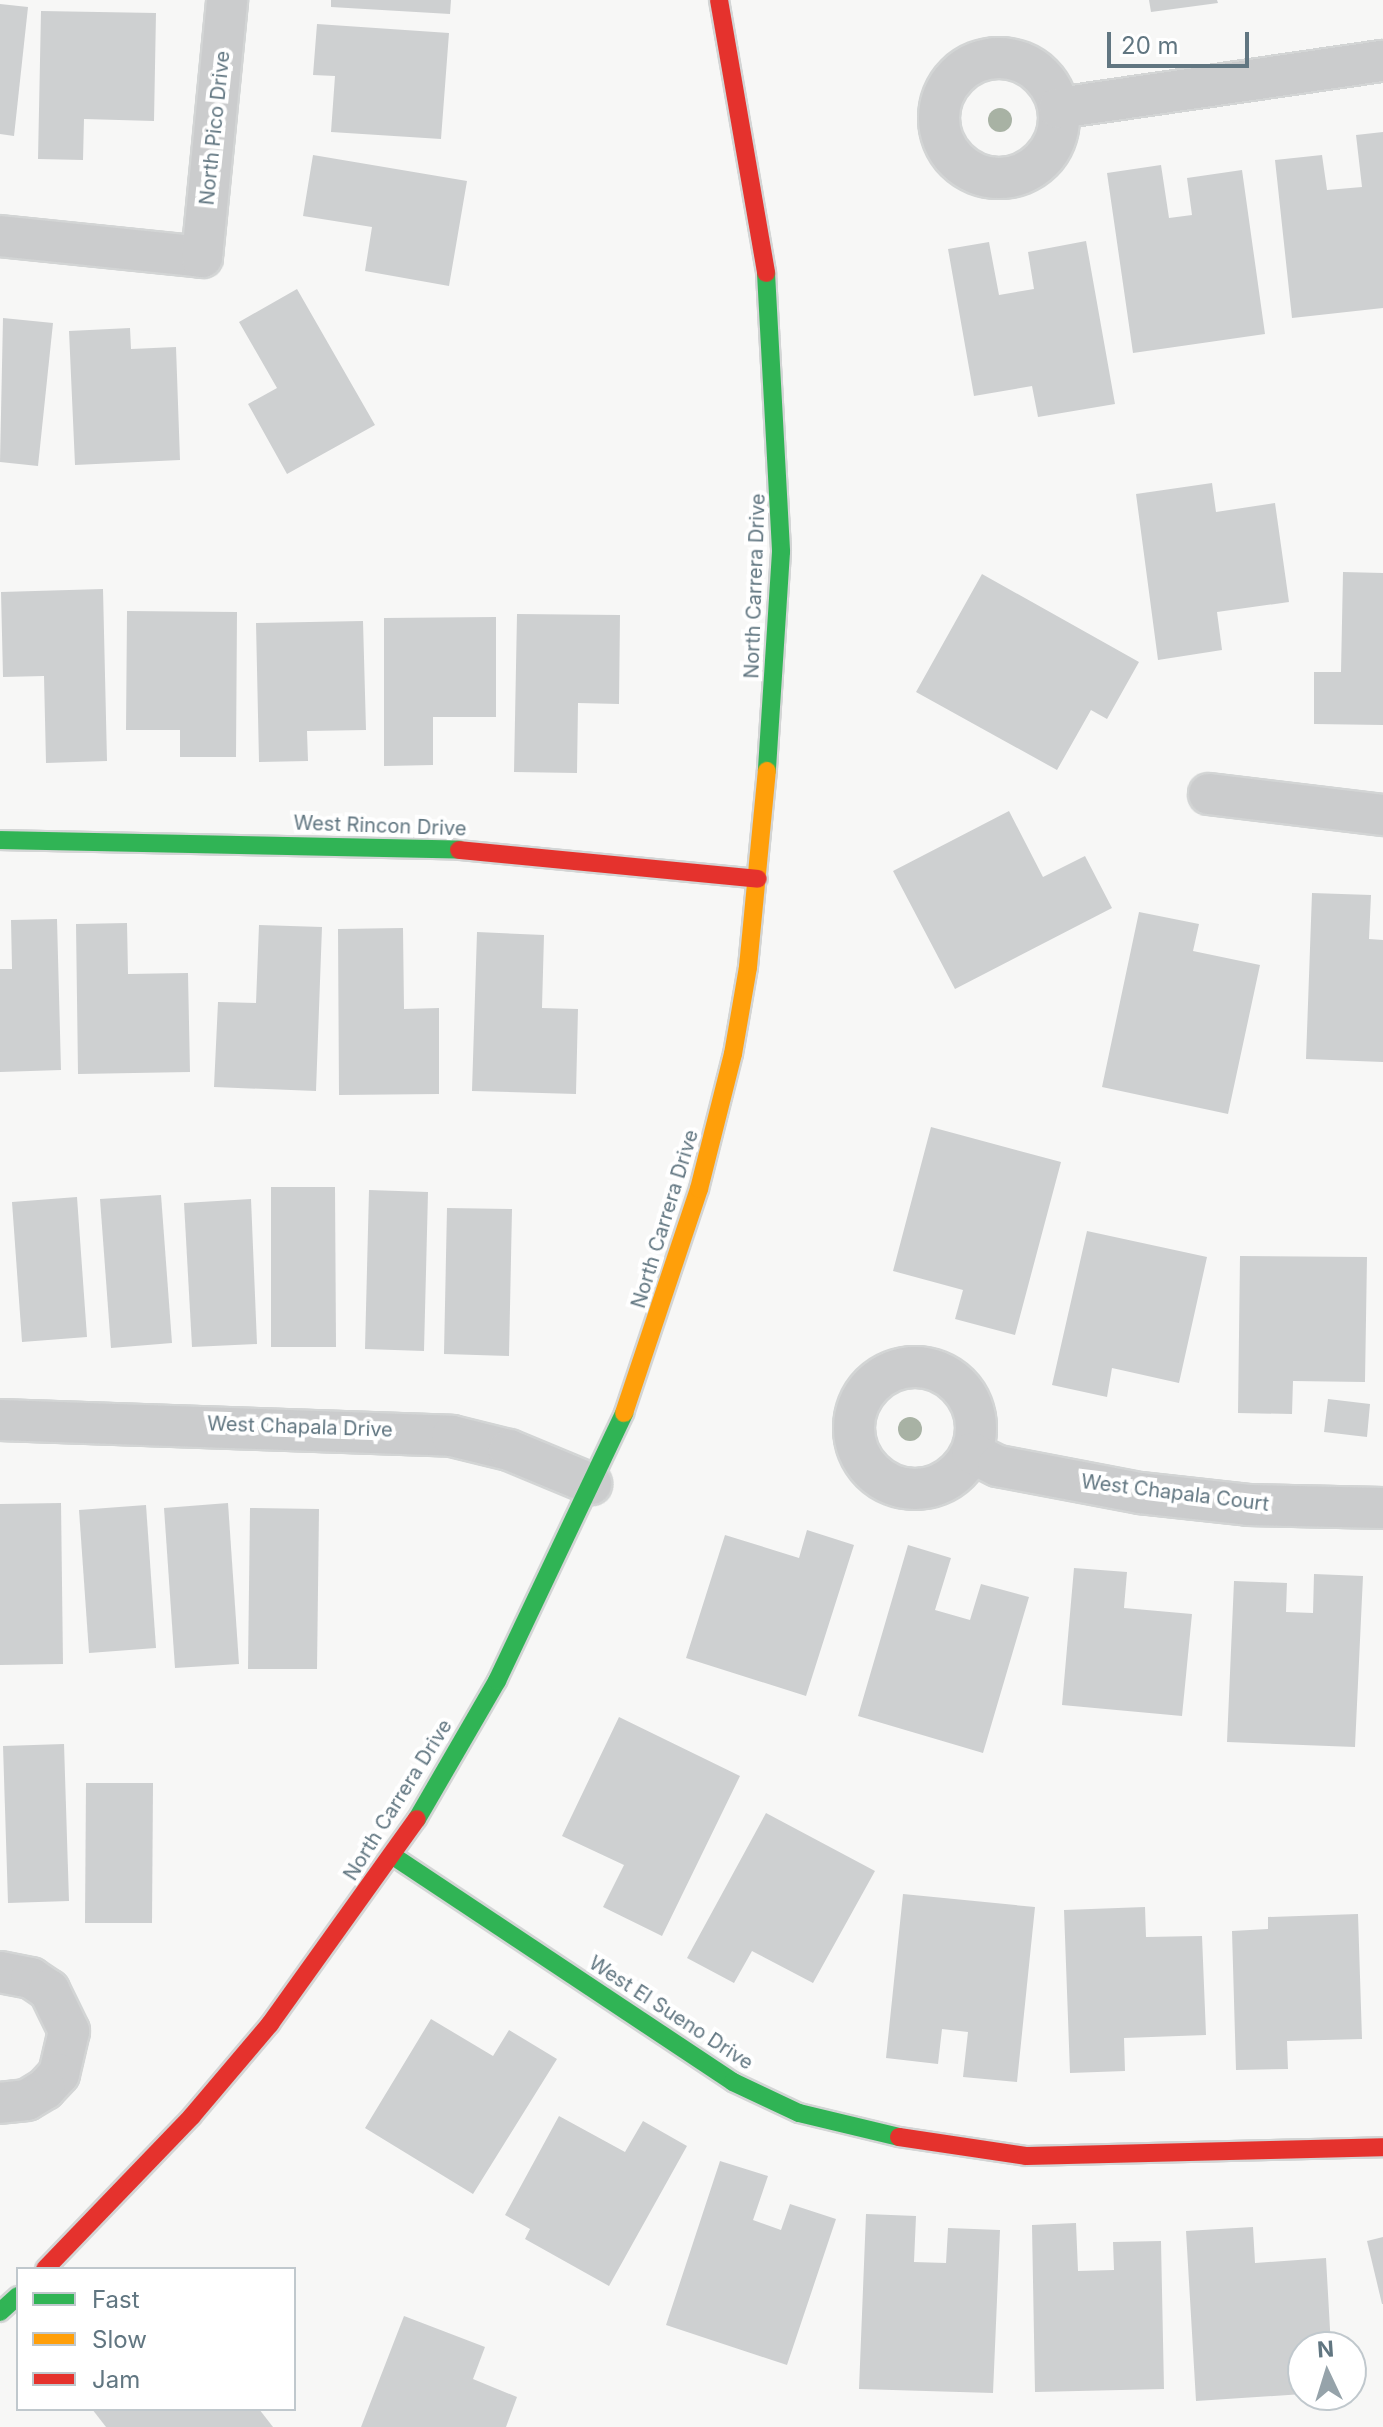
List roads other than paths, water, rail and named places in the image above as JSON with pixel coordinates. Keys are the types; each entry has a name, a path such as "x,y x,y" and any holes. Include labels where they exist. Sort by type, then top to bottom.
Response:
{"street":[{"name":"North Pico Drive","path":"0,236 202,257 227,0"},
{"name":"North Carrera Drive","path":"47,2267 181,2128 270,2024 393,1856 497,1681 628,1404 699,1189 733,1054 758,879 777,660 779,438 767,279 719,0"},
{"path":"1059,108 1383,61"},
{"path":"1209,794 1383,815"},
{"name":"West Rincon Drive","path":"0,840 423,848 758,879"},
{"name":"West Chapala Drive","path":"0,1420 452,1436 509,1450 591,1484"},
{"name":"West Chapala Court","path":"972,1453 998,1466 1140,1493 1248,1505 1383,1508"},
{"name":"West El Sueno Drive","path":"393,1856 733,2082 799,2113 863,2132 1026,2156 1383,2147"},
{"path":"0,1972 31,1978 49,1990 69,2031 59,2074 45,2089 27,2100 0,2103"},
{"path":"0,2312 16,2298"}]}
